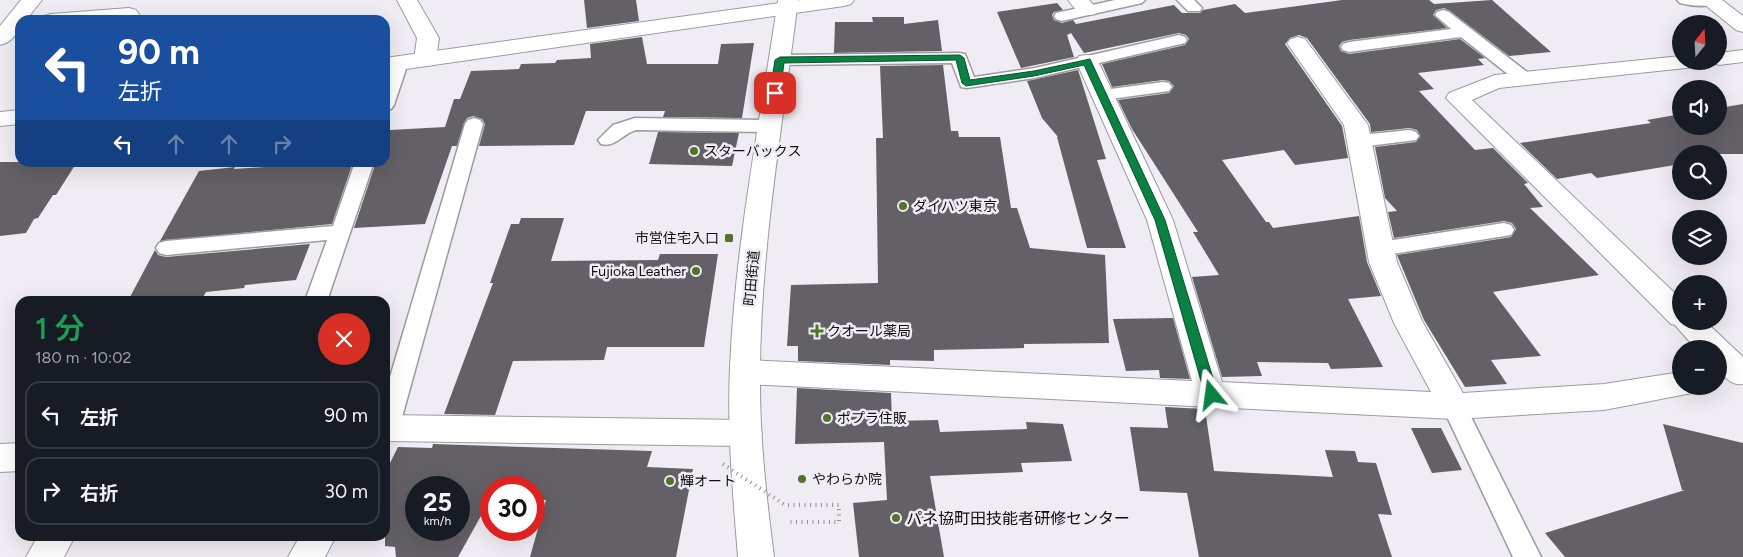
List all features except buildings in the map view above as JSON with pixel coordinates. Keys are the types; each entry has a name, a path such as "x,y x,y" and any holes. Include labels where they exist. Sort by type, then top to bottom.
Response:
{"street":[{"path":"22,15 32,0"},
{"path":"407,0 428,38 425,60"},
{"path":"392,64 788,4 844,0"},
{"path":"1710,1 1743,26"},
{"name":"町田街道","path":"756,557 746,433 746,344 755,237 788,4"},
{"path":"116,15 129,14"},
{"path":"0,39 15,25"},
{"path":"1298,43 1356,125 1383,262 1408,323 1454,406"},
{"path":"1728,58 1743,56"},
{"path":"1087,61 1160,220 1212,395"},
{"path":"1672,63 1494,82 1457,98 1672,307"},
{"path":"0,119 15,118"},
{"path":"1696,330 1706,340"},
{"path":"746,372 1454,406 1604,398 1672,386"},
{"path":"390,429 746,433"},
{"path":"0,458 15,457"},
{"path":"44,557 55,541"},
{"path":"306,557 316,541"}],"lane":[{"path":"1062,16 1083,5 1138,0"},
{"path":"1685,0 1710,1"},
{"path":"1443,15 1525,79"},
{"path":"1349,47 1465,32"},
{"path":"780,60 960,58 966,83 1034,73 1179,40"},
{"path":"1103,95 1163,87"},
{"path":"390,415 474,124"},
{"path":"606,140 619,129 636,124 771,126"},
{"path":"1360,141 1410,136"},
{"path":"318,296 363,167"},
{"path":"1380,249 1504,230"},
{"path":"166,248 340,232"},
{"path":"1454,406 1527,557"}],"path":[{"path":"723,464 785,505 839,505 839,522 752,522"}],"place":[{"name":"スターバックス","path":"694,151"},
{"name":"ダイハツ東京","path":"903,206"},
{"name":"市営住宅入口","path":"729,238"},
{"name":"Fujioka Leather","path":"696,271"},
{"name":"クオール薬局","path":"817,331"},
{"name":"ポプラ住販","path":"827,418"},
{"name":"やわらか院","path":"802,479"},
{"name":"輝オート","path":"670,481"},
{"name":"パネ協町田技能者研修センター","path":"896,518"}],"route":[{"path":"775,93 780,60 960,58 966,83 1034,73 1087,61 1160,220 1212,395"}]}
